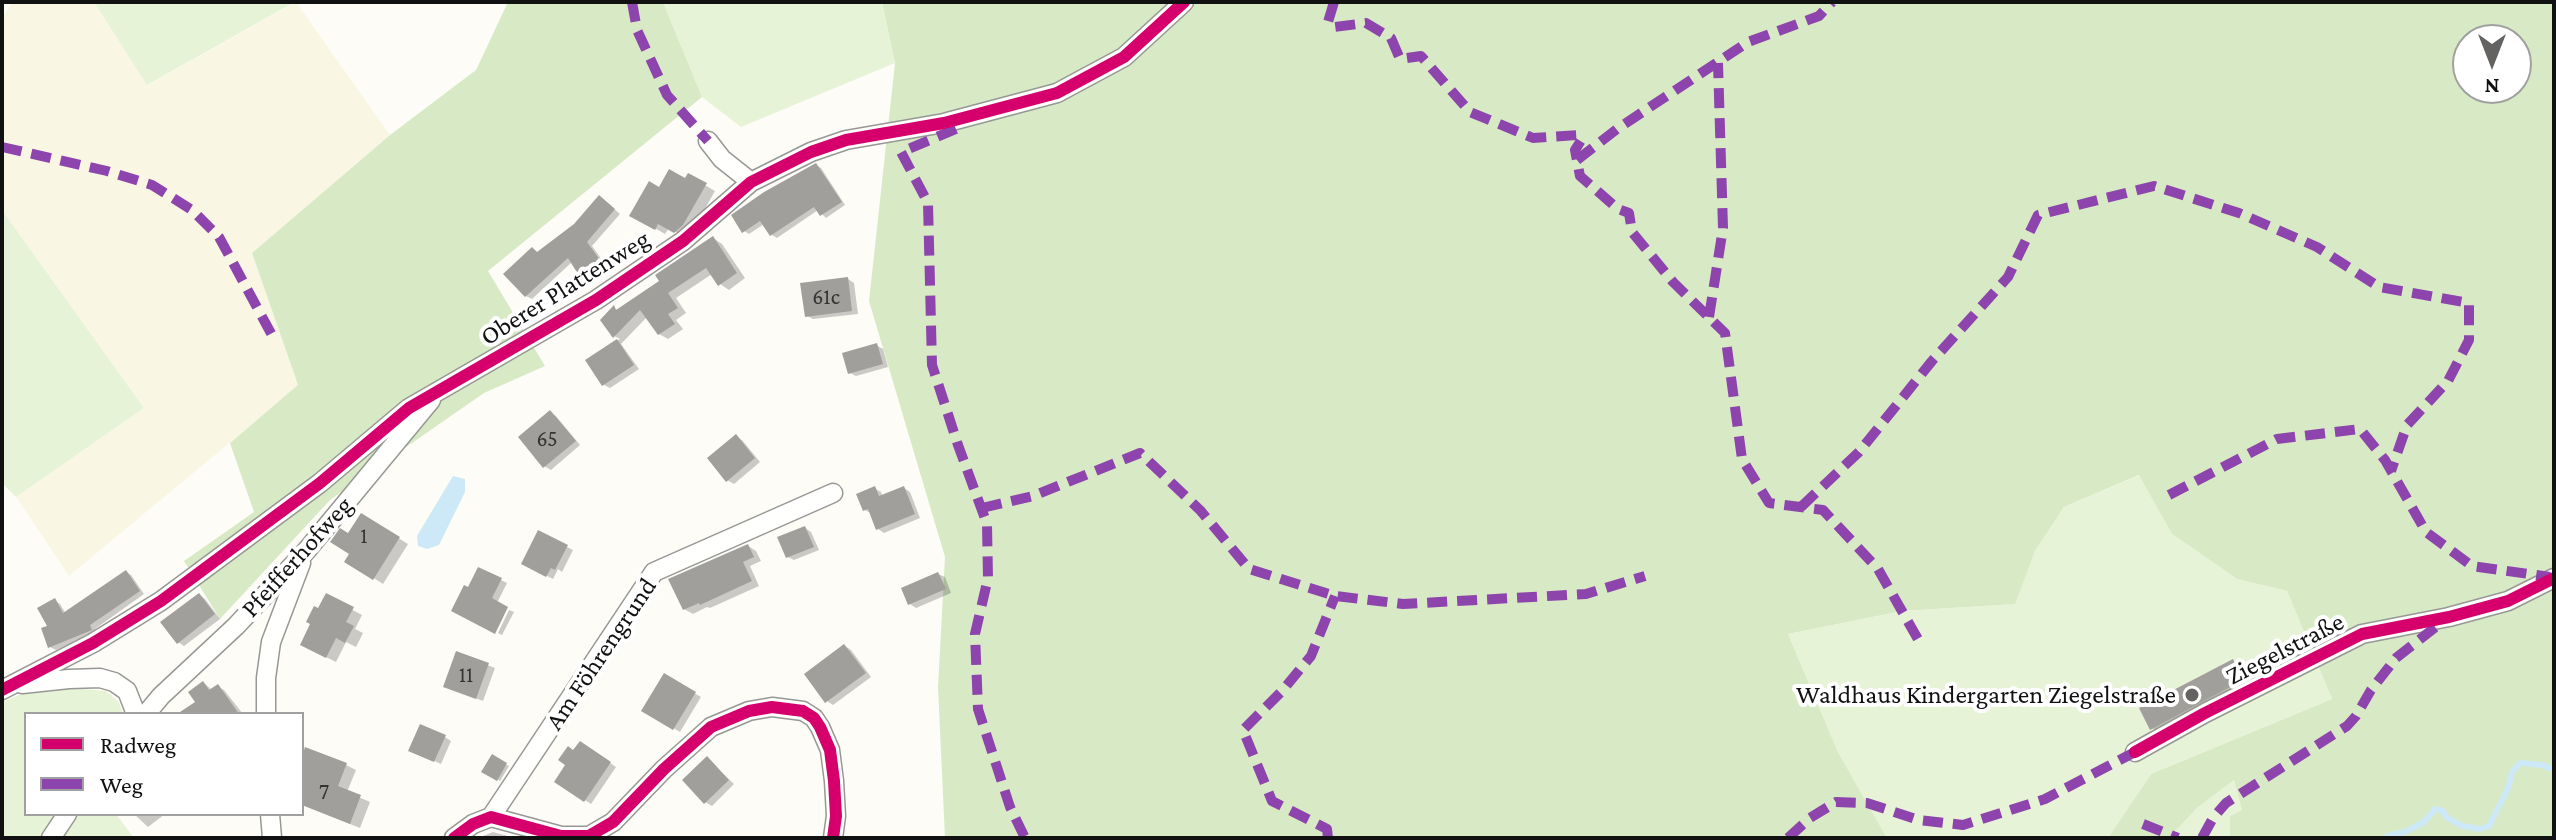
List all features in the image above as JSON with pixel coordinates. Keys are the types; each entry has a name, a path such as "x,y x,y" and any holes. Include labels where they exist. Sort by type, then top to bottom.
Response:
{"street":[{"name":"Oberer Plattenweg","path":"7,688 93,643 161,601 320,483 409,408 596,300 683,241 751,182 811,152 846,140 944,123 1057,93 1124,57 1184,2"},
{"path":"708,141 722,159 751,182"},
{"name":"Pfeifferhofweg","path":"148,712 236,626 307,550 438,391"},
{"name":"Am Föhrengrund","path":"454,838 473,824 491,817 654,572 833,493"},
{"path":"266,712 266,678 271,642 307,550"},
{"name":"Ziegelstraße","path":"2135,752 2362,634 2449,617 2508,601 2554,578"},
{"path":"7,688 100,678 114,682 127,691 135,712"},
{"path":"491,817 561,836 589,836 613,822 664,769 711,727 749,711 772,707 803,711 814,718 820,727 830,750 834,781 836,816 833,838"},
{"path":"51,838 66,816"},
{"path":"270,816 272,838"}],"shaded area":[{"path":"12,2 94,2 148,85 296,2 390,135 252,253 298,386 69,576 16,497 144,408 2,210 2,19"}],"green space":[{"path":"94,2 295,2 147,85"},
{"path":"508,2 663,2 702,97 488,271 545,366 484,393 330,500 220,619 184,561 254,512 230,443 298,385 252,253 390,135 476,70"},
{"path":"663,2 882,2 895,63 741,127 702,97"},
{"path":"882,2 2554,2 2554,838 2230,838 2230,816 2242,810 2234,780 2197,808 2169,838 2108,838 2151,774 2332,699 2287,591 2237,579 2172,534 2139,475 2064,507 2035,551 2015,604 1902,611 1788,634 1838,752 1887,838 945,838 938,687 945,557 869,301 895,63"},
{"path":"2,210 144,408 16,497 2,483"},
{"path":"2140,475 2172,534 2237,579 2287,591 2332,699 2151,774 2108,838 1887,838 1838,752 1788,634 1902,611 2014,604 2035,551 2064,507"},
{"path":"60,687 106,691 119,702 122,712 24,712 24,816 56,816 41,838 2,838 2,702 22,694"},
{"path":"2234,780 2242,810 2230,816 2230,838 2169,838 2197,808"},
{"path":"76,816 118,816 134,838 61,838"}],"water":[{"path":"453,476 465,479 465,492 439,545 427,549 418,546 417,536"}],"building":[{"path":"816,163 842,202 820,216 814,207 770,236 760,221 742,233 731,215"},
{"path":"669,169 685,178 688,173 707,183 683,225 674,233 658,224 655,230 629,216 649,181 659,187"},
{"path":"599,195 615,209 587,242 600,260 578,274 568,258 525,297 503,274 532,247 537,252 574,224"},
{"path":"713,236 737,273 718,286 706,268 668,293 678,308 668,314 675,324 658,335 640,310 613,338 600,320 614,305 616,310 659,281 655,275"},
{"path":"848,277 852,311 805,317 800,283"},
{"path":"617,339 634,365 602,386 585,360"},
{"path":"877,343 883,364 848,374 842,353"},
{"path":"550,410 576,441 543,468 518,437"},
{"path":"736,434 755,458 726,482 707,458"},
{"path":"875,486 879,496 904,486 915,514 876,530 868,509 863,511 856,494"},
{"path":"361,513 400,537 373,580 344,562 349,554 330,542 340,528 348,533"},
{"path":"805,526 814,547 786,558 777,537"},
{"path":"538,530 568,545 555,570 551,568 546,577 521,564"},
{"path":"748,544 754,557 743,562 752,581 683,610 668,579"},
{"path":"478,567 502,578 492,598 508,607 495,634 451,611 464,585 468,587"},
{"path":"126,570 140,591 90,625 92,630 48,648 41,628 47,626 37,608 55,598 63,613"},
{"path":"938,572 946,589 908,605 901,588"},
{"path":"199,593 215,614 177,644 160,622"},
{"path":"326,593 354,607 346,622 354,626 345,643 336,638 326,658 300,645 314,606 318,608"},
{"path":"844,644 866,673 825,703 804,674"},
{"path":"456,651 489,663 476,699 443,687"},
{"name":"Waldhaus Kindergarten Ziegelstraße","path":"2233,659 2243,680 2150,730 2139,708"},
{"path":"664,673 696,692 673,730 641,711"},
{"path":"203,681 209,690 218,684 238,712 180,712 195,702 188,692"},
{"path":"420,724 446,735 434,762 408,751"},
{"path":"580,741 611,762 584,802 554,782 565,765 558,760 568,746 573,750"},
{"path":"305,747 347,763 338,786 361,795 350,824 304,806"},
{"path":"492,754 507,763 497,781 481,772"},
{"path":"707,756 729,780 704,804 682,780"}],"waterway":[{"path":"2385,838 2424,822 2435,809 2443,811 2446,817 2462,826 2480,829 2489,826 2508,788 2512,772 2520,763 2542,765 2554,770"}],"marked path":[{"path":"632,2 637,30 667,95 708,141"},
{"path":"1334,2 1328,22 1334,27 1366,23 1391,38 1400,59 1421,56 1470,112 1533,138 1578,135 1582,139 1575,150 1580,176 1618,209 1629,213 1632,232 1673,282 1725,333 1742,459 1769,503 1823,510 1878,569 1919,641"},
{"path":"1577,160 1617,129 1748,42 1819,16 1832,2"},
{"path":"1709,317 1723,228 1718,63"},
{"path":"956,129 901,152 928,203 932,365 987,524 988,578 975,634 978,709 1010,807 1025,838"},
{"path":"2,147 107,171 152,185 192,210 219,237 273,337"},
{"path":"1801,507 1859,452 1932,361 2008,277 2038,215 2154,186 2239,213 2317,247 2379,287 2469,303 2469,340 2448,381 2407,425 2391,471"},
{"path":"2169,495 2277,439 2360,429 2385,460 2426,532 2472,566 2550,577"},
{"path":"982,508 1033,496 1140,453 1200,510 1249,569 1335,596 1403,604 1586,594 1645,576"},
{"path":"1328,838 1327,829 1272,801 1243,730 1311,656 1335,596"},
{"path":"2202,838 2226,803 2347,726 2396,658 2442,622"},
{"path":"1788,838 1810,818 1836,802 1867,803 1919,820 1963,825 2045,799 2135,752"},
{"path":"2143,824 2178,838"}],"cycle path":[{"path":"2,690 93,643 161,601 320,483 409,408 596,300 683,241 751,182 811,152 846,140 944,123 1057,93 1124,57 1184,2"},
{"path":"2135,752 2362,634 2449,617 2508,601 2554,578"},
{"path":"454,838 473,824 491,817 561,836 589,836 613,822 664,769 711,727 749,711 772,707 803,711 814,718 820,727 830,750 834,781 836,816 833,838"}],"place":[{"name":"Waldhaus Kindergarten Ziegelstraße","path":"2192,695"}]}
